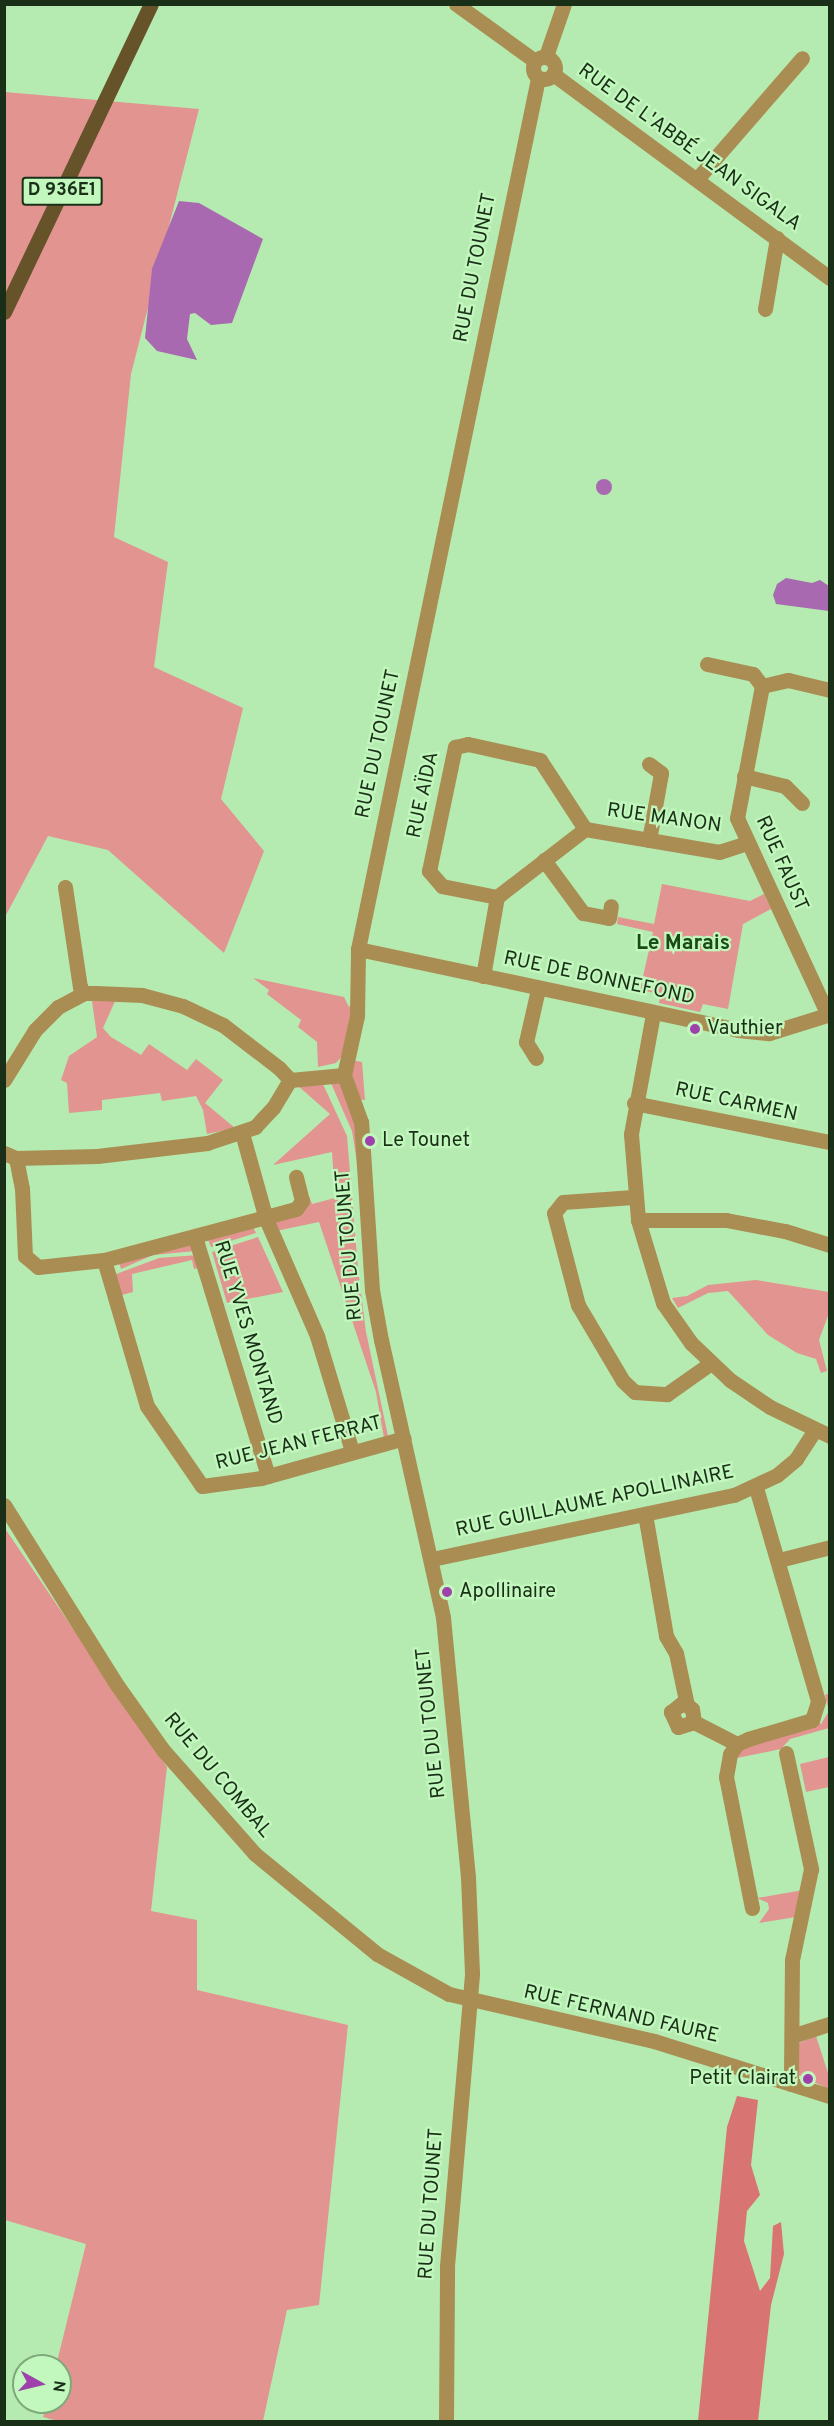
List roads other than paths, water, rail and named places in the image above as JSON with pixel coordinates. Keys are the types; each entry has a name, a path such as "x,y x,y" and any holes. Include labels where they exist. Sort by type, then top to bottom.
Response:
{"main road":[{"name":"D 936E1","path":"4,312 151,4"}],"street":[{"path":"456,4 540,59 555,65 546,76 532,69 540,59 564,4"},
{"path":"697,179 802,58"},
{"name":"RUE DE L'ABBÉ JEAN SIGALA","path":"546,76 697,179 830,278"},
{"name":"RUE DU TOUNET","path":"446,2421 447,2266 470,2000 468,1877 449,1669 432,1559 372,1290 361,1122 344,1075 357,1016 358,950 546,76"},
{"path":"765,309 777,238"},
{"path":"706,664 753,674 762,686 788,680 830,690"},
{"name":"RUE FAUST","path":"762,686 737,818 829,1015"},
{"name":"RUE AÏDA","path":"497,897 442,886 429,872 455,747 468,744 540,760 585,829"},
{"path":"649,764 661,773 649,840"},
{"path":"744,776 785,786 802,803"},
{"name":"RUE MANON","path":"497,897 585,829 719,852 747,843"},
{"path":"544,860 583,913 609,918 611,906"},
{"path":"65,888 80,987 84,993"},
{"path":"483,976 497,897"},
{"name":"RUE DE BONNEFOND","path":"358,950 653,1014 769,1033 829,1015"},
{"path":"536,1058 526,1042 538,989"},
{"path":"4,1080 35,1030 58,1007 84,993 142,995 183,1006 222,1024 279,1068 290,1080"},
{"path":"653,1014 634,1102 633,1197 663,1303 711,1363 770,1407 830,1436"},
{"path":"290,1080 344,1075"},
{"path":"290,1080 273,1108 255,1127 242,1133 157,1149 97,1156 10,1155 22,1188 26,1256 32,1264 49,1268 104,1260 266,1219 301,1206 296,1177"},
{"name":"RUE CARMEN","path":"634,1102 830,1142"},
{"path":"242,1133 266,1219 317,1336 352,1450"},
{"path":"633,1197 563,1202 554,1213 578,1305 623,1381 635,1392 667,1394 711,1363"},
{"path":"638,1220 735,1221 807,1236 830,1245"},
{"name":"RUE YVES MONTAND","path":"195,1237 268,1476"},
{"name":"RUE JEAN FERRAT","path":"104,1260 147,1406 196,1481 208,1488 268,1476 352,1450 404,1438"},
{"name":"RUE GUILLAUME APOLLINAIRE","path":"432,1559 645,1514 756,1487 796,1459 815,1430"},
{"path":"752,1908 726,1778 730,1754 737,1744 805,1724 816,1713 816,1690 756,1487"},
{"name":"RUE DU COMBAL","path":"4,1505 117,1685 163,1750 247,1846 296,1891 377,1954 448,1994 470,2000"},
{"path":"645,1514 666,1636 676,1653 687,1705"},
{"path":"779,1560 830,1547"},
{"path":"694,1722 692,1708 687,1705 674,1707 671,1719 678,1727 694,1722 737,1744"},
{"path":"786,1753 810,1869 792,1960 791,2084"},
{"name":"RUE FERNAND FAURE","path":"470,2000 654,2041 830,2096"},
{"path":"792,2036 830,2024"}],"place":[{"name":"Vauthier","path":"695,1029"},
{"name":"Le Tounet","path":"370,1141"},
{"name":"Apollinaire","path":"447,1592"},
{"name":"Petit Clairat","path":"808,2079"}],"district":[{"name":"Le Marais","path":"683,944"}]}
